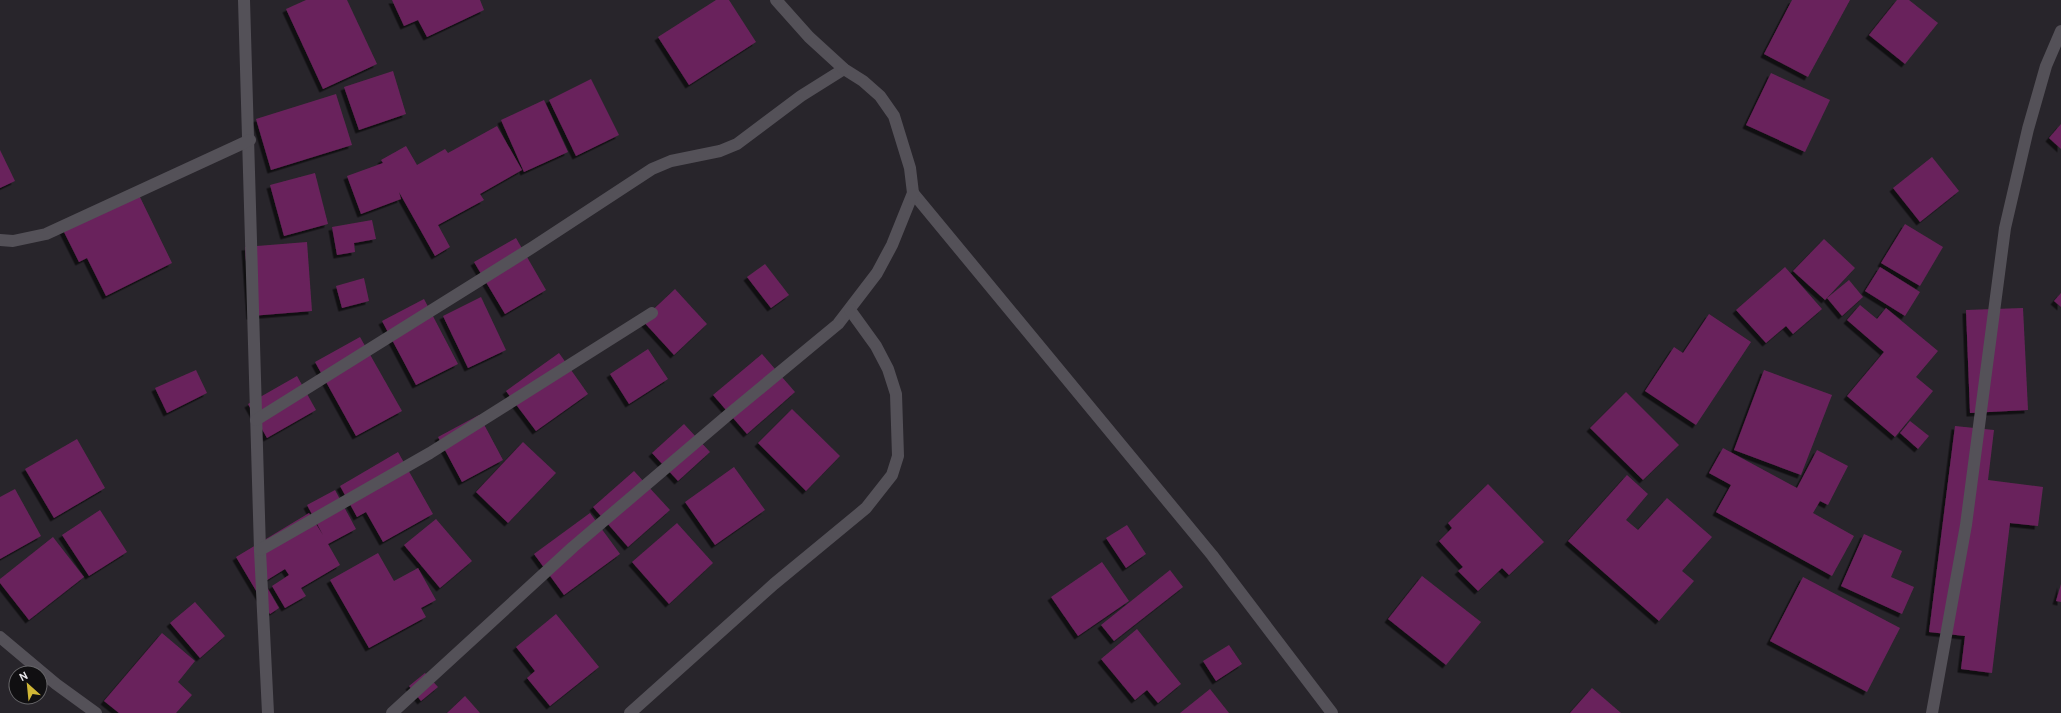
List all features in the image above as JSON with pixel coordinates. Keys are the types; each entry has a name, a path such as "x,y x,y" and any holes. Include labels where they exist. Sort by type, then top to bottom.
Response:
{"street":[{"path":"244,0 250,140 260,550 268,713"},
{"path":"776,0 809,37 844,68 863,81 880,96 894,116 910,168 914,193 1212,555 1332,713"},
{"path":"1932,713 1966,525 2005,228 2030,122 2046,66 2061,31"},
{"path":"256,420 533,247 652,169 671,160 720,151 737,144 801,96 844,68"},
{"path":"0,240 13,241 46,234 250,140"},
{"path":"392,713 573,547 722,420 838,324 877,273 892,245 914,193"},
{"path":"630,713 774,584 866,508 892,475 898,456 896,394 888,369 876,346 850,310"},
{"path":"260,550 430,453 652,313"},
{"path":"0,637 56,684 96,713"}],"building":[{"path":"306,0 347,0 377,64 323,89 286,9"},
{"path":"392,0 480,0 484,10 427,37 418,20 404,26"},
{"path":"716,0 729,0 756,42 689,85 658,37"},
{"path":"1792,0 1850,0 1808,77 1764,54"},
{"path":"1897,0 1909,0 1938,23 1905,64 1869,35"},
{"path":"393,71 406,114 359,130 344,87"},
{"path":"1771,73 1830,100 1805,152 1746,125"},
{"path":"591,79 619,135 576,156 549,100"},
{"path":"336,94 352,145 271,170 256,119"},
{"path":"544,100 568,152 524,172 501,120"},
{"path":"2061,124 2061,149 2049,138"},
{"path":"497,126 522,170 480,194 484,200 438,225 450,247 435,256 399,192 401,199 361,214 347,176 383,163 381,160 406,146 417,165 445,149 448,153"},
{"path":"0,150 15,181 0,188"},
{"path":"1932,157 1959,191 1920,222 1893,188"},
{"path":"315,173 328,224 284,236 270,185"},
{"path":"138,193 172,263 106,296 87,258 79,262 63,230"},
{"path":"372,220 376,239 354,243 355,252 337,255 332,227"},
{"path":"1905,224 1943,247 1920,286 1881,263"},
{"path":"516,238 546,290 505,314 474,262"},
{"path":"1824,239 1855,268 1825,300 1793,271"},
{"path":"307,242 312,311 250,316 245,247"},
{"path":"765,264 789,295 771,308 747,277"},
{"path":"1785,267 1822,309 1793,334 1786,326 1766,343 1736,310"},
{"path":"1880,267 1920,292 1905,316 1865,291"},
{"path":"364,278 369,301 342,308 336,286"},
{"path":"1849,280 1863,297 1842,316 1827,298"},
{"path":"675,289 707,324 674,355 642,320"},
{"path":"2061,293 2061,307 2054,301"},
{"path":"481,297 506,350 468,368 443,316"},
{"path":"424,299 458,364 416,385 382,321"},
{"path":"1860,305 1877,319 1886,308 1938,351 1916,377 1933,391 1895,437 1847,396 1884,352 1847,320"},
{"path":"2023,308 2028,410 1970,413 1966,310"},
{"path":"1709,314 1751,342 1696,425 1645,391 1674,347 1683,353"},
{"path":"360,337 402,411 356,436 315,362"},
{"path":"648,349 668,379 629,404 610,374"},
{"path":"559,353 588,394 536,431 506,391"},
{"path":"762,354 795,392 747,434 713,395"},
{"path":"196,370 207,393 167,413 155,388"},
{"path":"1764,370 1832,395 1801,475 1734,450"},
{"path":"297,376 316,410 267,438 248,404"},
{"path":"1626,392 1679,445 1643,480 1590,428"},
{"path":"792,409 840,456 806,491 758,443"},
{"path":"479,415 503,460 462,482 438,437"},
{"path":"1910,421 1929,436 1918,449 1900,433"},
{"path":"684,424 710,452 678,481 652,453"},
{"path":"1955,426 1994,430 1988,480 2043,487 2038,526 2010,523 1992,673 1961,669 1965,636 1929,632"},
{"path":"77,439 105,488 54,518 25,469"},
{"path":"523,442 556,473 508,523 476,492"},
{"path":"1723,448 1797,488 1817,450 1848,466 1828,505 1820,501 1813,513 1854,536 1832,576 1716,512 1731,485 1709,473"},
{"path":"398,452 433,514 383,542 366,512 357,517 340,486"},
{"path":"734,467 765,510 715,545 685,502"},
{"path":"634,471 670,510 628,547 593,507"},
{"path":"1627,475 1648,494 1626,520 1638,530 1667,498 1712,537 1682,571 1694,581 1659,621 1568,541"},
{"path":"1488,484 1544,542 1509,575 1502,568 1478,591 1458,571 1463,567 1439,541 1452,528 1448,523"},
{"path":"15,489 41,536 0,559 0,497"},
{"path":"335,490 356,529 328,544 340,565 301,588 306,596 285,608 272,586 289,575 285,569 264,582 279,608 270,614 236,557 309,513 323,535 307,505"},
{"path":"100,510 127,552 89,576 62,535"},
{"path":"590,513 620,554 564,595 534,554"},
{"path":"436,519 472,561 440,588 404,545"},
{"path":"677,523 713,563 669,604 632,562"},
{"path":"1127,525 1146,554 1126,568 1106,538"},
{"path":"1864,534 1902,551 1891,577 1914,587 1902,614 1841,586"},
{"path":"53,537 84,577 29,620 0,583 0,579"},
{"path":"378,553 394,581 418,568 436,600 421,608 426,617 369,648 330,580"},
{"path":"1102,562 1129,601 1078,636 1051,597"},
{"path":"1170,570 1183,587 1114,641 1101,625"},
{"path":"1422,576 1481,622 1446,665 1388,619"},
{"path":"1803,577 1900,628 1867,692 1770,641"},
{"path":"2061,584 2061,602 2056,601"},
{"path":"195,602 225,636 200,658 170,623"},
{"path":"556,614 599,667 550,706 527,678 535,671 516,647"},
{"path":"1137,629 1181,684 1158,703 1147,690 1135,700 1101,659"},
{"path":"162,633 195,661 178,682 192,695 176,713 119,713 104,701"},
{"path":"1229,645 1242,664 1216,681 1203,661"},
{"path":"425,673 438,687 421,701 409,686"},
{"path":"1592,688 1621,713 1570,713"},
{"path":"1210,689 1229,713 1180,713"},
{"path":"465,696 480,713 447,713"}]}
